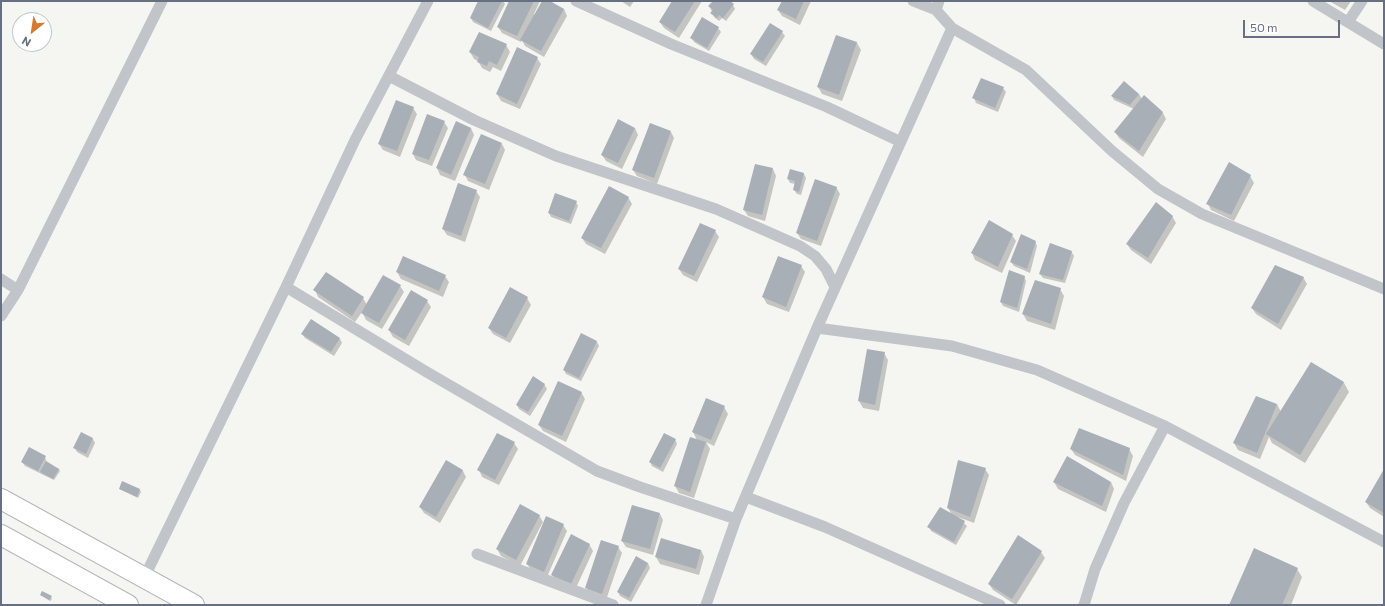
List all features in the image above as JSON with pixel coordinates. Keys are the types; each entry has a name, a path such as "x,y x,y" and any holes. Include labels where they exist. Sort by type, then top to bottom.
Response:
{"highway":[{"path":"1,499 194,605"},
{"path":"1,535 24,548 101,598 128,605"}],"street":[{"path":"1,316 18,290 162,1"},
{"path":"144,578 286,287 355,140 428,1"},
{"path":"576,1 671,44 827,107 901,142"},
{"path":"913,1 937,6 952,28 1026,70 1112,151 1158,189 1202,214 1384,290"},
{"path":"1313,1 1384,44"},
{"path":"1348,22 1362,1"},
{"path":"706,605 736,519 817,328 952,28"},
{"path":"389,76 474,120 556,156 716,209 800,246 815,256 826,269 835,287"},
{"path":"1,279 18,290"},
{"path":"286,287 432,375 597,471 736,519"},
{"path":"817,328 952,346 1030,368 1165,426 1384,542"},
{"path":"1084,605 1095,569 1121,511 1165,426"},
{"path":"746,497 825,527 1000,605"},
{"path":"1,548 24,548"},
{"path":"477,554 613,605"}],"building":[{"path":"478,1 502,1 488,28 470,18"},
{"path":"509,1 534,1 517,36 497,27"},
{"path":"542,1 550,1 564,9 541,51 520,40"},
{"path":"672,1 695,1 675,32 659,22"},
{"path":"713,1 730,1 734,4 723,18 719,15 717,18 710,13 713,10 708,6"},
{"path":"782,1 804,1 796,19 777,10"},
{"path":"702,17 719,27 707,48 690,38"},
{"path":"770,23 783,31 763,62 750,54"},
{"path":"479,32 507,44 497,65 489,61 487,66 477,62 479,57 469,52"},
{"path":"836,35 857,42 839,95 817,87"},
{"path":"517,47 538,57 517,104 496,94"},
{"path":"981,78 1004,87 995,108 972,98"},
{"path":"1124,81 1139,94 1130,105 1111,96"},
{"path":"1144,95 1163,112 1139,151 1114,132"},
{"path":"396,100 414,107 397,151 378,144"},
{"path":"427,114 445,121 429,160 412,154"},
{"path":"618,119 635,128 618,163 601,155"},
{"path":"456,121 471,128 451,175 436,168"},
{"path":"650,123 671,131 654,178 632,170"},
{"path":"481,134 502,143 485,184 463,175"},
{"path":"1229,162 1251,175 1231,215 1206,204"},
{"path":"755,164 773,168 762,215 743,210"},
{"path":"790,169 804,173 799,192 793,190 795,181 787,179"},
{"path":"815,179 837,187 817,241 796,233"},
{"path":"458,183 477,190 461,236 442,229"},
{"path":"609,186 629,197 601,248 581,238"},
{"path":"555,193 577,201 569,221 548,213"},
{"path":"1156,202 1173,216 1148,258 1126,244"},
{"path":"989,220 1013,234 998,267 971,253"},
{"path":"700,223 716,230 694,276 678,269"},
{"path":"1021,234 1036,241 1027,269 1010,262"},
{"path":"1050,243 1072,251 1063,280 1039,274"},
{"path":"403,256 446,275 439,291 396,272"},
{"path":"778,256 802,265 786,307 762,297"},
{"path":"1275,265 1304,277 1278,324 1251,308"},
{"path":"1009,270 1025,276 1017,308 1000,302"},
{"path":"326,272 364,297 352,316 313,290"},
{"path":"383,275 401,285 379,323 361,313"},
{"path":"1035,280 1061,288 1051,324 1022,314"},
{"path":"510,287 528,297 506,338 488,328"},
{"path":"411,290 428,300 405,340 388,330"},
{"path":"311,319 340,338 331,352 301,334"},
{"path":"581,333 597,341 579,378 563,370"},
{"path":"867,349 885,352 875,405 858,401"},
{"path":"1311,362 1344,382 1300,455 1266,434"},
{"path":"533,376 545,384 528,412 516,405"},
{"path":"558,381 582,392 562,436 538,425"},
{"path":"1256,396 1277,404 1257,453 1233,443"},
{"path":"706,398 725,406 711,440 692,432"},
{"path":"1079,428 1130,448 1123,475 1070,449"},
{"path":"81,432 93,438 86,454 73,448"},
{"path":"497,433 515,442 495,480 477,470"},
{"path":"664,433 676,439 660,468 649,462"},
{"path":"690,437 706,442 690,492 674,486"},
{"path":"29,447 46,456 38,471 21,462"},
{"path":"1067,456 1111,482 1102,506 1053,482"},
{"path":"446,460 463,470 436,517 419,507"},
{"path":"958,460 986,468 970,517 947,508"},
{"path":"46,461 59,469 53,479 40,472"},
{"path":"1384,469 1384,513 1365,502"},
{"path":"122,481 140,489 137,497 119,489"},
{"path":"520,504 540,515 516,560 496,549"},
{"path":"632,505 660,513 650,549 621,541"},
{"path":"940,507 965,521 954,542 927,527"},
{"path":"546,516 564,524 544,572 526,564"},
{"path":"571,534 590,544 571,584 551,575"},
{"path":"1018,535 1042,551 1012,599 988,584"},
{"path":"661,538 701,550 696,569 655,557"},
{"path":"601,540 619,546 602,594 585,588"},
{"path":"1254,548 1298,568 1282,605 1229,605"},
{"path":"636,556 648,563 629,598 617,592"},
{"path":"42,591 52,596 49,600 40,595"}]}
